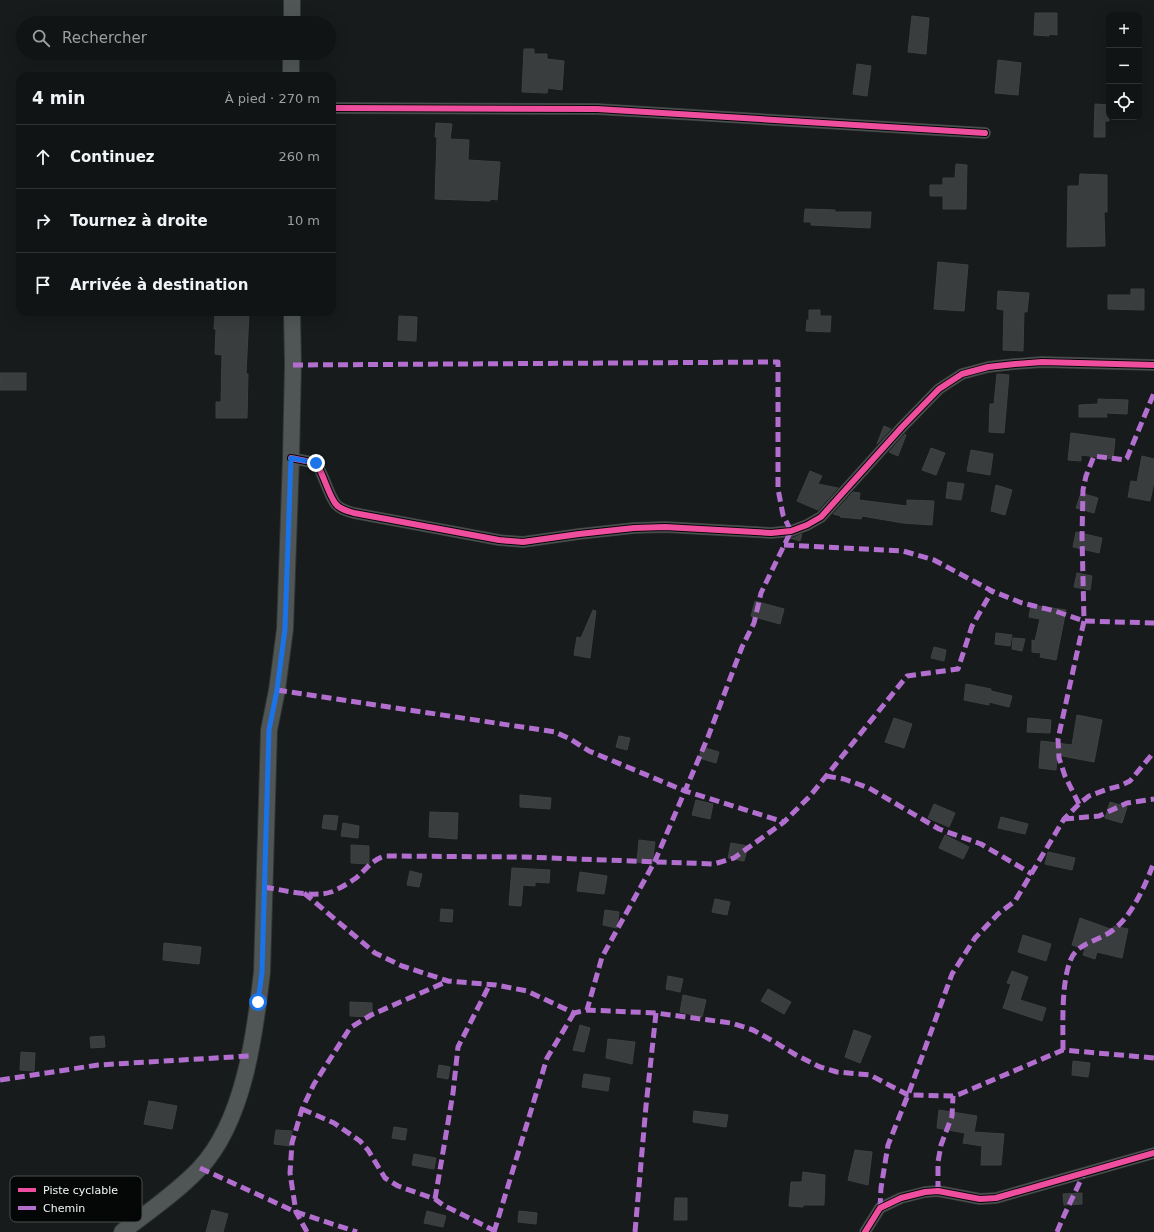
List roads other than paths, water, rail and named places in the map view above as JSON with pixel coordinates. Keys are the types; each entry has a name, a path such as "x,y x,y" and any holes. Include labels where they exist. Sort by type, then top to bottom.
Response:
{"main road":[{"path":"292,0 292,16"},
{"path":"291,60 291,72"},
{"path":"142,1216 200,1168 214,1151 233,1115 249,1056 262,972 269,730 277,690 285,629 291,458 293,365 292,316"},
{"path":"122,1232 135,1222"}],"street":[{"path":"336,108 597,109 985,133"},
{"path":"291,458 316,463 321,470 335,504 344,510 499,540 523,542 634,528 664,528 771,534 791,531 821,517 902,426 939,388 962,374 988,367 1028,363 1154,365"},
{"path":"865,1232 880,1208 901,1198 925,1192 938,1191 980,1199 996,1198 1154,1153"}]}
